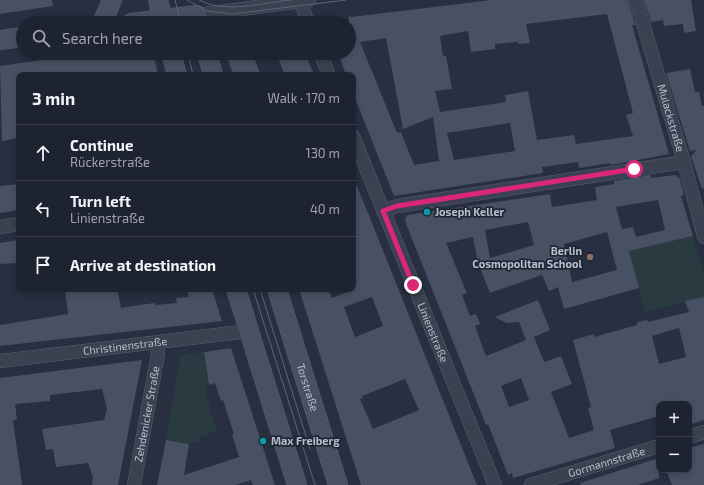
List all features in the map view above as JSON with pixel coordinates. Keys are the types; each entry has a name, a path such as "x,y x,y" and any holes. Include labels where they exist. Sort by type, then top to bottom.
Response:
{"main road":[{"path":"105,16 112,0"},
{"path":"158,0 163,16"},
{"path":"184,16 196,13"},
{"path":"0,40 16,38"},
{"path":"173,60 176,72"},
{"path":"209,60 212,72"},
{"path":"237,292 297,485"},
{"name":"Torstraße","path":"278,292 338,485"}],"street":[{"path":"196,13 303,0 306,16"},
{"name":"Mulackstraße","path":"636,0 684,162 704,237"},
{"path":"323,60 328,72"},
{"name":"Linienstraße","path":"356,144 495,485"},
{"path":"383,211 397,206 684,162"},
{"path":"0,227 16,224"},
{"name":"Christinenstraße","path":"0,361 249,331"},
{"name":"Zehdenicker Straße","path":"134,485 158,354 157,343"},
{"path":"692,436 704,432"},
{"name":"Gormannstraße","path":"532,485 656,447"}],"shaded area":[{"path":"693,236 704,273 704,297 645,312 629,251"},
{"path":"204,352 209,385 205,386 206,398 211,403 208,404 217,431 199,437 200,441 189,444 166,440 181,354"}],"building":[{"path":"0,0 52,0 53,6 0,14"},
{"path":"492,0 628,0 635,25 632,25 669,154 611,165 610,163 579,168 578,162 542,167 543,173 394,196 356,101 356,72 345,72 341,60 356,60 356,16","holes":["607,14 633,113 626,115 633,136 576,144 574,135 537,140 528,91 505,95 506,102 440,112 435,91 452,89 446,56 443,56 440,36 468,31 471,52 495,49 495,44 518,42 518,44 530,43 526,24","386,38 403,129 433,117 439,161 414,165 401,132 397,133 360,42","510,123 515,151 454,160 447,133"]},
{"path":"644,0 691,0 696,31 684,33 683,24 664,26 663,20 651,22"},
{"path":"42,60 154,60 157,72 16,72 16,139 2,141 0,66"},
{"path":"228,60 255,60 260,72 232,72"},
{"path":"279,60 308,60 313,72 284,72"},
{"path":"690,69 695,92 699,92 702,106 704,106 704,188 702,189 691,156 697,150 690,151 666,73"},
{"path":"650,175 651,178 675,175 680,179 684,195 681,196 693,236 629,251 639,288 564,309 558,287 549,291 542,275 490,293 478,263 473,237 446,243 467,293 462,295 470,316 476,314 480,324 475,326 486,356 526,340 519,322 507,323 495,317 538,300 550,330 534,337 544,362 561,356 572,384 551,392 569,438 594,430 588,408 591,407 573,340 594,334 594,337 637,325 637,322 647,320 648,322 689,312 685,301 704,297 704,420 692,424 692,401 656,401 656,417 610,430 615,448 513,478 512,473 508,475 488,424 486,425 405,221 406,217 408,215 550,194 552,207 597,200 595,187 614,184 614,181","holes":["658,200 665,230 636,237 633,227 622,229 616,207","528,222 534,245 490,258 485,230","607,232 617,270 572,282 564,244","679,328 686,357 659,364 652,336","521,378 529,400 509,407 501,386"]},
{"path":"16,184 16,210 0,213 0,186"},
{"path":"356,184 477,485 361,485 300,292 329,292 332,298 348,292 356,292","holes":["372,297 383,326 355,337 344,307","405,379 419,410 373,429 360,399 363,398 362,396"]},
{"path":"16,240 16,263 0,264 0,243"},
{"path":"65,292 118,292 121,308 155,303 155,305 177,303 176,298 189,297 188,292 213,292 222,321 0,346 0,325 68,314"},
{"path":"231,348 275,485 253,485 251,480 235,485 157,485 166,440 189,444 184,475 239,457 232,434 234,434 223,400 221,401 215,383 209,385 204,352"},
{"path":"142,360 118,485 92,485 93,477 88,463 56,467 53,449 46,450 42,429 104,420 107,409 102,389 50,395 50,401 15,404 17,420 13,420 22,485 0,485 0,378"},
{"path":"704,444 704,485 672,485 667,473 692,473 692,447"},
{"path":"656,459 656,473 659,473 659,478 638,485 581,485 580,483"}],"tram line":[{"path":"175,0 179,16"},
{"path":"187,0 207,11 232,14 346,0"},
{"path":"199,0 209,4 232,7 290,0"},
{"path":"190,60 192,72"},
{"path":"254,292 315,485"},
{"path":"261,292 310,449"}],"place":[{"name":"Joseph Keller","path":"427,212"},
{"name":"Berlin Cosmopolitan School","path":"590,257"},
{"name":"Max Freiberg","path":"263,441"}],"route":[{"path":"413,285 383,211 395,206 634,169"}]}
